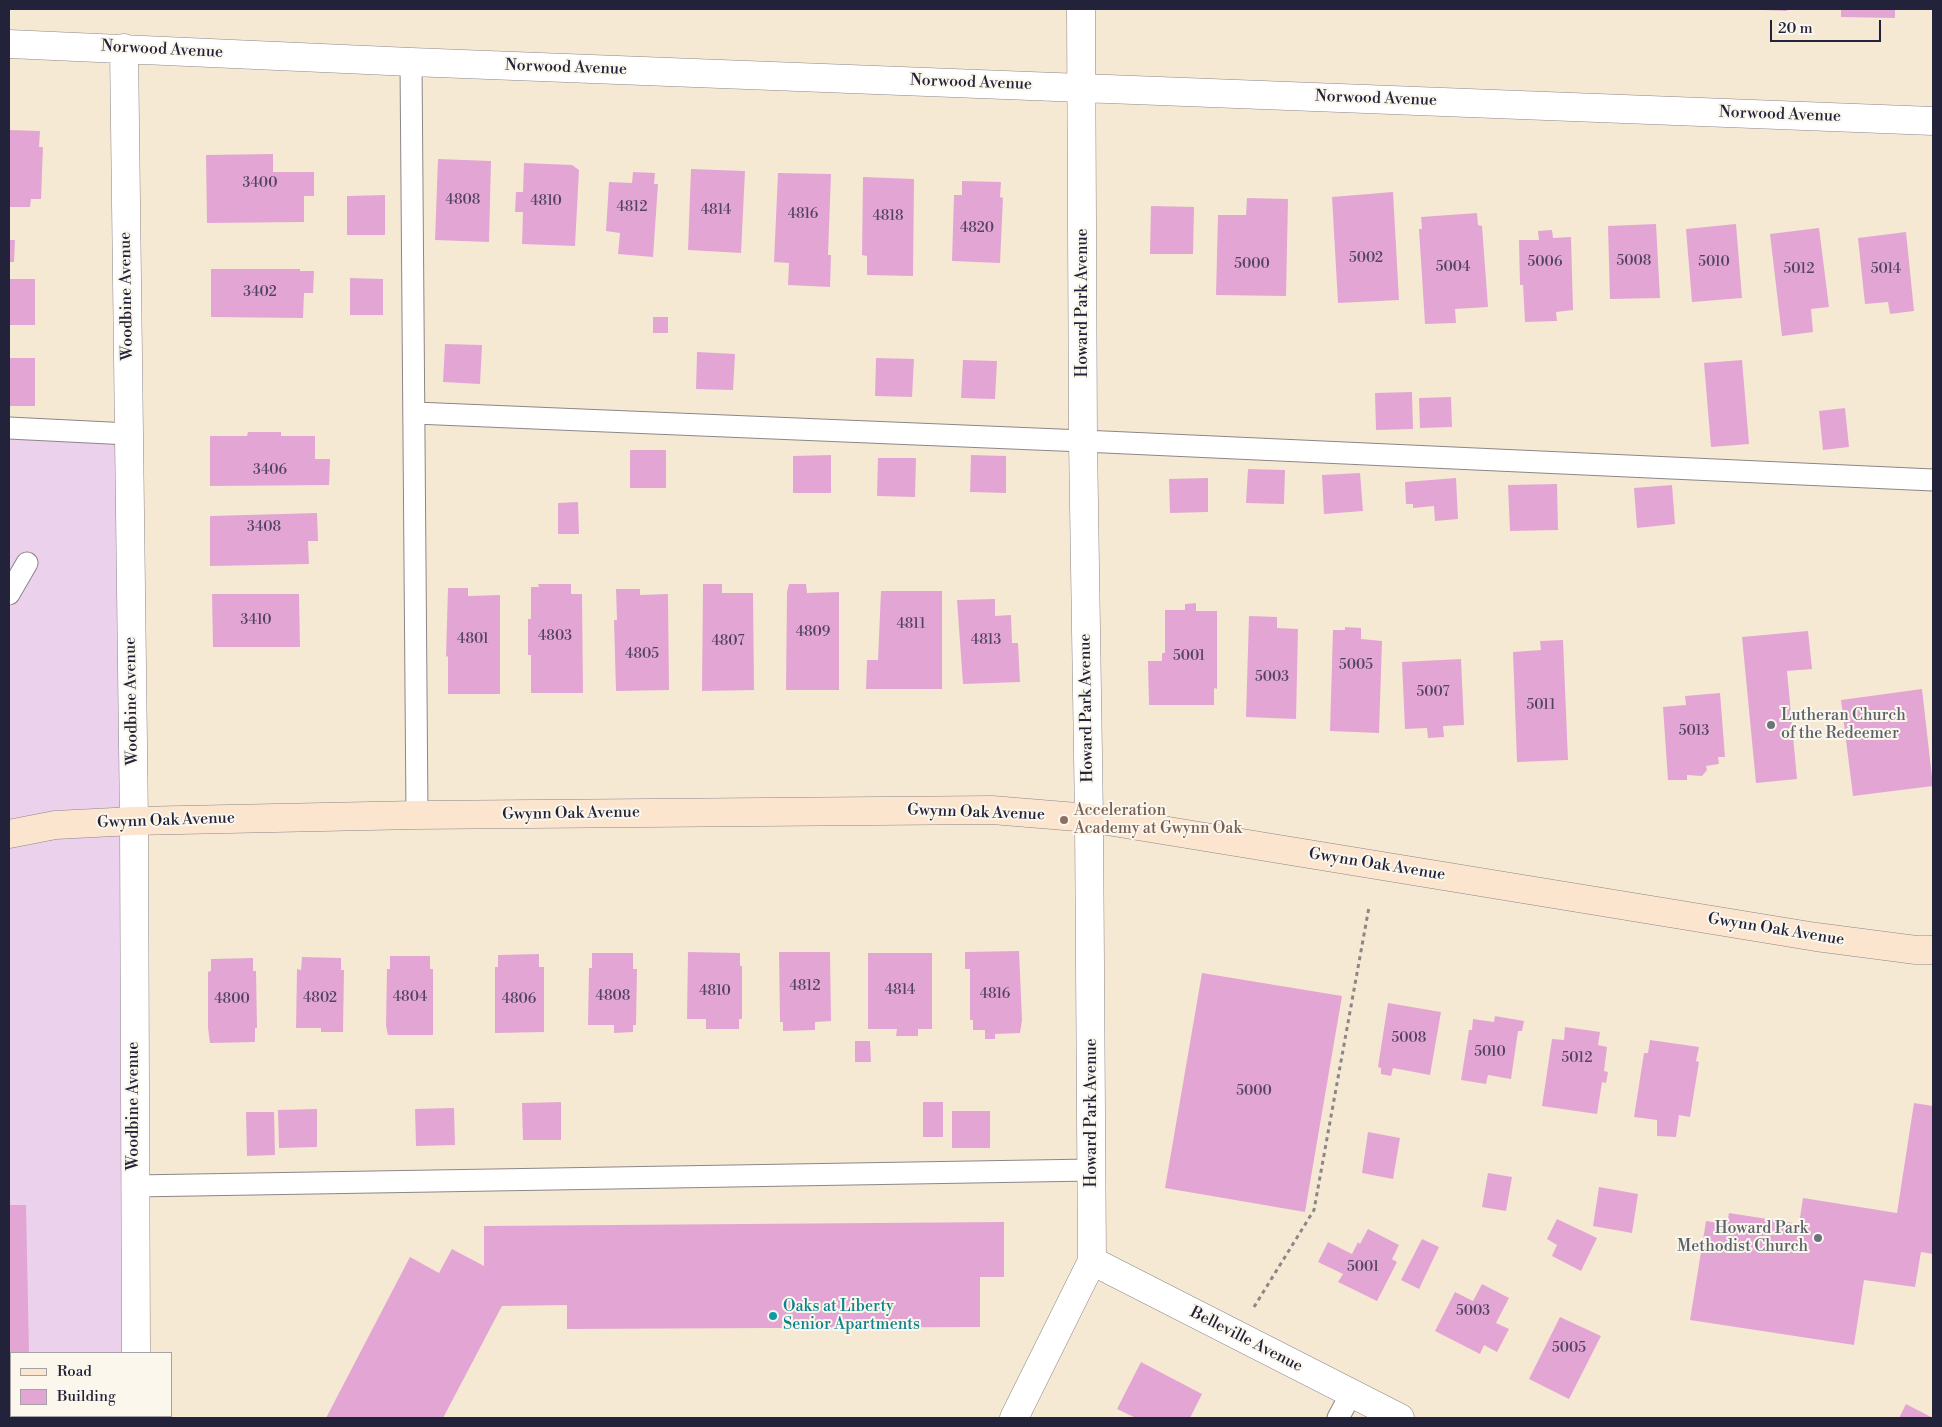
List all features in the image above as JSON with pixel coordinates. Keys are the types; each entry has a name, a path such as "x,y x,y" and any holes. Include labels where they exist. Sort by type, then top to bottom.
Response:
{"main road":[{"name":"Gwynn Oak Avenue","path":"9,834 55,826 134,820 416,815 992,810 1089,818 1816,937 1916,950 1933,950"}],"street":[{"name":"Howard Park Avenue","path":"1014,1418 1092,1261 1089,818 1083,441 1081,9"},
{"name":"Norwood Avenue","path":"9,44 411,62 1933,121"},
{"name":"Woodbine Avenue","path":"124,48 134,820 136,1352"},
{"name":"Belleville Avenue","path":"1092,1261 1400,1418"}],"lane":[{"path":"411,62 415,414 416,815"},
{"path":"415,414 1083,441 1933,480"},
{"path":"9,428 129,434"},
{"path":"9,594 27,563"},
{"path":"134,1186 1092,1170"},
{"path":"1338,1418 1351,1394"}],"path":[{"path":"1239,1336 1258,1301 1314,1210 1369,907"}],"shaded area":[{"path":"9,426 123,430 136,1352 10,1352 10,1417 137,1418 9,1418"}],"building":[{"path":"1787,9 1787,11 1762,10"},
{"path":"1841,9 1895,9 1895,18 1841,17"},
{"path":"9,130 40,131 39,147 43,147 41,199 31,199 30,207 9,207"},
{"path":"273,154 273,172 314,172 314,196 304,196 304,222 207,223 206,155"},
{"path":"438,159 491,161 489,242 435,240"},
{"path":"524,163 572,165 579,170 575,246 522,244 523,212 515,212 516,192 523,192"},
{"path":"691,169 745,171 741,253 688,250"},
{"path":"633,172 655,173 654,184 658,184 653,257 618,254 620,233 606,231 609,182 632,183"},
{"path":"778,173 831,174 828,255 831,255 830,287 788,285 789,263 774,262"},
{"path":"863,177 914,179 913,276 867,275 867,256 862,255"},
{"path":"962,181 1001,182 1000,197 1003,198 1000,263 952,261 954,195 962,195"},
{"path":"1393,192 1399,300 1338,303 1332,197"},
{"path":"385,195 385,235 347,235 347,196"},
{"path":"1247,198 1288,199 1286,296 1216,295 1218,215 1246,215"},
{"path":"1151,206 1194,207 1193,254 1150,254"},
{"path":"1477,213 1478,225 1482,226 1488,307 1455,309 1456,323 1425,324 1419,229 1422,229 1421,217"},
{"path":"1656,224 1660,298 1610,299 1608,226"},
{"path":"1736,224 1742,298 1692,302 1686,229"},
{"path":"1819,228 1829,307 1811,309 1813,332 1782,336 1770,234"},
{"path":"1552,230 1553,238 1571,237 1573,310 1556,312 1557,321 1525,322 1523,285 1520,285 1519,240 1539,240 1538,231"},
{"path":"1906,232 1914,311 1890,314 1888,302 1865,304 1858,238"},
{"path":"9,240 15,240 14,262 9,262"},
{"path":"211,269 300,269 300,271 314,271 313,293 304,293 303,318 211,317"},
{"path":"350,278 383,279 383,315 350,315"},
{"path":"9,279 35,279 35,325 9,325"},
{"path":"653,317 668,317 668,333 653,333"},
{"path":"445,344 482,345 480,384 443,382"},
{"path":"697,352 735,354 733,390 696,389"},
{"path":"9,358 35,358 35,406 9,406"},
{"path":"876,358 914,359 912,397 875,396"},
{"path":"963,360 997,361 995,399 961,398"},
{"path":"1742,360 1749,444 1711,447 1704,363"},
{"path":"1412,392 1413,429 1376,430 1375,393"},
{"path":"1451,397 1452,427 1420,428 1419,398"},
{"path":"1845,408 1849,447 1823,450 1819,411"},
{"path":"248,432 281,432 281,436 315,436 315,459 330,459 329,485 210,486 210,436 247,436"},
{"path":"630,450 666,450 666,488 630,488"},
{"path":"831,455 831,493 793,493 793,456"},
{"path":"971,455 1006,456 1006,493 970,492"},
{"path":"878,458 916,458 915,497 877,496"},
{"path":"1248,469 1285,470 1284,504 1246,503"},
{"path":"1360,473 1363,511 1324,514 1322,475"},
{"path":"1208,478 1208,512 1170,513 1169,479"},
{"path":"1456,478 1458,519 1435,521 1434,506 1413,508 1413,504 1406,504 1405,482"},
{"path":"1557,484 1558,530 1510,531 1508,485"},
{"path":"1672,485 1675,524 1637,528 1634,488"},
{"path":"578,502 579,534 558,534 558,503"},
{"path":"317,513 318,541 308,541 309,564 210,566 210,516"},
{"path":"538,584 571,584 571,594 582,594 583,693 531,693 531,655 528,655 528,619 531,619 531,587 539,587"},
{"path":"703,584 722,584 722,593 753,593 754,690 702,691"},
{"path":"789,584 806,584 807,593 839,592 839,690 786,690 787,592"},
{"path":"448,588 468,588 468,596 500,595 500,694 448,694 448,656 446,657"},
{"path":"616,589 640,589 640,595 668,594 669,690 616,691 614,620 617,620"},
{"path":"881,591 942,591 942,689 866,689 867,660 878,660"},
{"path":"212,594 299,594 300,647 213,647"},
{"path":"995,599 995,616 1011,615 1012,643 1018,643 1020,682 963,684 957,600"},
{"path":"1196,603 1196,611 1217,611 1217,689 1214,688 1214,705 1149,705 1148,661 1162,661 1162,653 1165,653 1165,610 1185,610 1185,604"},
{"path":"1249,616 1277,617 1277,628 1298,629 1296,719 1246,717"},
{"path":"1345,627 1361,628 1361,639 1382,641 1379,733 1330,731 1333,630 1345,630"},
{"name":"Lutheran Church of the Redeemer","path":"1808,631 1812,669 1787,671 1797,779 1756,783 1742,637"},
{"path":"1563,640 1568,760 1517,762 1513,652 1541,650 1540,641"},
{"path":"1461,659 1464,725 1443,726 1444,737 1428,738 1427,728 1405,729 1402,662"},
{"path":"1922,689 1933,786 1853,796 1841,700"},
{"path":"1720,693 1725,757 1718,757 1719,764 1706,766 1707,770 1702,776 1687,775 1687,780 1668,780 1663,707 1686,705 1685,696"},
{"path":"1019,951 1022,1020 1020,1033 995,1034 995,1039 985,1039 985,1030 973,1030 973,1020 970,1020 970,969 965,969 965,952"},
{"path":"688,952 740,953 740,966 742,966 742,1019 739,1019 739,1029 706,1029 706,1019 687,1019"},
{"path":"779,952 830,952 831,1021 815,1022 815,1030 783,1031 783,1022 780,1022"},
{"path":"592,953 633,953 633,969 637,969 636,1025 633,1025 633,1032 614,1033 614,1025 588,1025 589,968 592,968"},
{"path":"868,953 932,953 932,1029 918,1029 918,1036 896,1036 897,1029 868,1029"},
{"path":"539,954 539,967 544,967 544,1032 495,1033 495,967 498,967 498,955"},
{"path":"390,956 430,956 430,969 433,969 433,1035 388,1035 386,1026 387,969 390,969"},
{"path":"302,957 341,958 341,970 344,970 343,1032 321,1032 321,1028 296,1028 297,969 301,970"},
{"path":"253,958 253,971 256,971 257,1028 255,1028 255,1042 210,1043 208,1028 208,972 211,971 211,959"},
{"path":"1202,973 1342,996 1305,1212 1165,1188"},
{"path":"1388,1003 1441,1012 1430,1075 1393,1068 1391,1076 1381,1074 1381,1068 1378,1067"},
{"path":"1495,1016 1524,1021 1522,1031 1518,1031 1511,1079 1488,1075 1486,1084 1461,1080 1469,1030 1472,1030 1473,1019 1494,1022"},
{"path":"1565,1027 1600,1032 1598,1045 1607,1047 1604,1071 1608,1072 1606,1083 1602,1082 1597,1114 1542,1106 1552,1039 1564,1040"},
{"path":"1650,1040 1699,1047 1696,1061 1699,1062 1690,1117 1679,1115 1676,1137 1657,1136 1657,1120 1634,1117 1644,1053 1648,1053"},
{"path":"855,1041 870,1041 871,1062 855,1062"},
{"path":"561,1102 561,1140 523,1140 522,1103"},
{"path":"923,1102 943,1102 943,1137 923,1137"},
{"name":"Howard Park Methodist Church","path":"1914,1103 1933,1106 1933,1254 1921,1252 1915,1287 1864,1280 1854,1345 1690,1320 1706,1221 1727,1224 1729,1213 1799,1224 1803,1198 1897,1213"},
{"path":"454,1108 455,1145 416,1146 415,1109"},
{"path":"317,1109 317,1147 279,1148 278,1110"},
{"path":"952,1111 990,1111 990,1148 952,1148"},
{"path":"246,1112 274,1112 275,1155 247,1156"},
{"path":"1368,1132 1400,1138 1393,1179 1362,1173"},
{"path":"1488,1173 1512,1177 1506,1211 1482,1207"},
{"path":"1599,1187 1638,1194 1632,1233 1593,1226"},
{"path":"9,1205 26,1205 29,1352 10,1352 9,1410"},
{"path":"1557,1219 1597,1238 1581,1271 1552,1256 1557,1245 1547,1239"},
{"name":"Oaks at Liberty Senior Apartments","path":"1004,1222 1004,1277 980,1277 980,1327 567,1329 567,1305 502,1306 443,1418 326,1418 410,1257 439,1273 452,1249 484,1266 484,1226"},
{"path":"1368,1229 1399,1245 1392,1259 1397,1262 1377,1301 1338,1282 1343,1274 1318,1262 1328,1242 1352,1254"},
{"path":"1422,1239 1439,1247 1419,1289 1401,1280"},
{"path":"1482,1284 1509,1298 1496,1323 1509,1329 1497,1352 1484,1345 1480,1354 1435,1331 1455,1292 1473,1301"},
{"path":"1560,1317 1601,1336 1569,1399 1529,1379"},
{"path":"1141,1362 1202,1394 1190,1418 1136,1418 1117,1409"},
{"path":"1906,1404 1933,1418 1899,1418"}],"place":[{"name":"Lutheran Church of the Redeemer","path":"1771,725"},
{"name":"Acceleration Academy at Gwynn Oak","path":"1064,820"},
{"name":"Howard Park Methodist Church","path":"1818,1238"},
{"name":"Oaks at Liberty Senior Apartments","path":"773,1316"}]}
